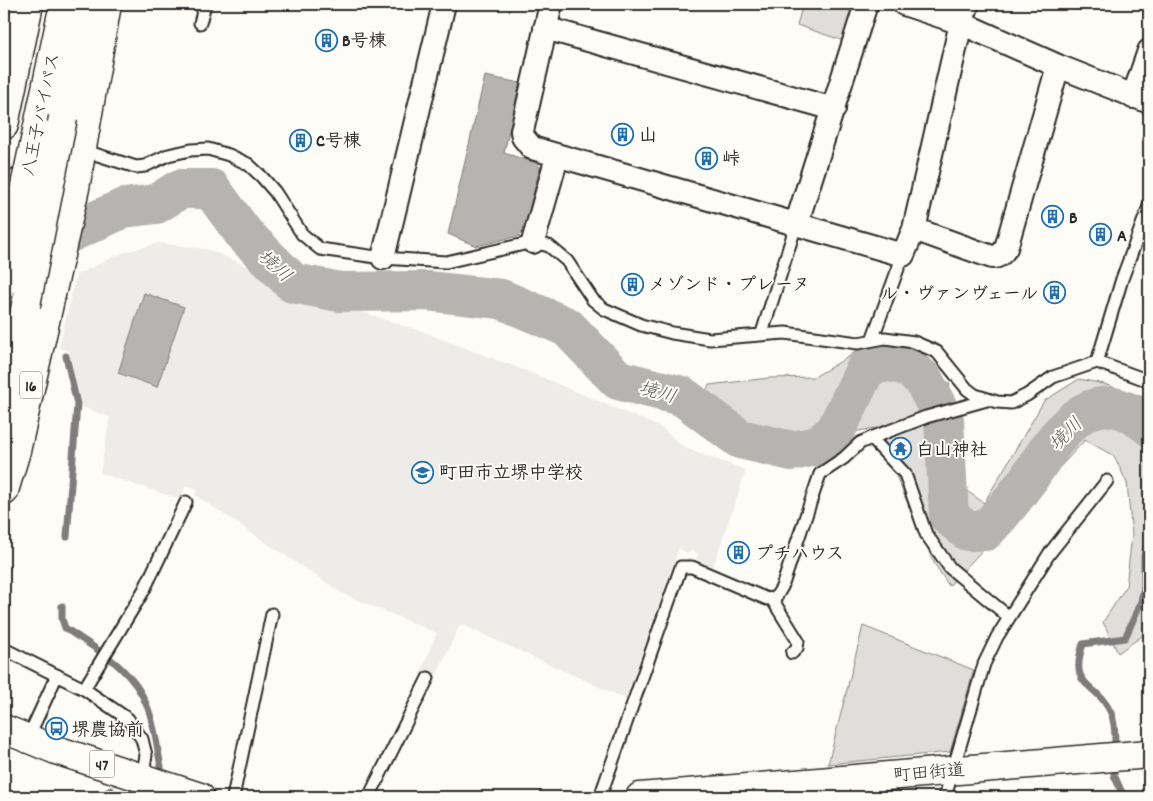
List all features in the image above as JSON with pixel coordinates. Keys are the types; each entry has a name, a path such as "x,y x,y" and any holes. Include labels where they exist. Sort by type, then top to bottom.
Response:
{"main road":[{"path":"4,22 8,4"},
{"name":"八王子バイパス","path":"4,125 29,4"},
{"name":"八王子バイパス","path":"4,282 64,4"},
{"name":"16","path":"4,406 63,118 81,4"},
{"name":"16","path":"4,491 16,451 75,188 107,4"},
{"name":"47","path":"16,734 158,787 200,797"},
{"name":"町田街道","path":"640,797 705,795 953,770 1141,754"}],"street":[{"path":"383,258 444,4"},
{"path":"550,4 522,130 523,137 532,148 557,157 903,255 914,229 964,14"},
{"path":"796,224 866,4"},
{"path":"904,4 964,14 1058,66 1141,99 1149,51"},
{"path":"545,28 834,109"},
{"path":"914,229 992,257 1003,254 1058,66"},
{"path":"4,187 82,150"},
{"path":"533,242 557,157"}],"lane":[{"path":"200,23 203,4"},
{"path":"82,150 136,167 145,166 168,156 191,150 208,149 229,155 248,164 262,177 302,234 320,249 383,258 446,262 533,242 549,246 566,261 593,300 610,312 641,325 710,339 762,333 785,333 858,343 872,340 901,339 927,346 938,352 967,389 987,400 1011,403 1027,395 1053,377 1097,362 1149,381"},
{"path":"1097,362 1122,279 1149,206"},
{"path":"762,333 796,224"},
{"path":"872,340 903,255"},
{"path":"772,599 780,593 818,476 844,458 860,443 871,438 926,417 987,400"},
{"path":"871,438 906,474 926,534 950,568 1009,617"},
{"path":"945,797 984,664 1009,617 1049,554 1107,481"},
{"path":"84,689 144,590 186,502"},
{"path":"600,797 681,566 692,567 741,589 772,599 798,641 797,648 792,654"},
{"path":"233,797 272,614"},
{"path":"4,649 84,689 128,719 142,739 158,787"},
{"path":"16,734 57,675"},
{"path":"369,797 428,678"}],"shaded area":[{"path":"803,4 855,4 844,41 797,25"},
{"path":"485,76 520,83 504,153 537,163 540,167 524,231 519,236 476,246 448,234"},
{"name":"町田市立堺中学校","path":"159,243 207,249 242,264 288,288 423,332 539,376 662,428 685,448 746,470 713,567 696,559 698,554 692,550 688,554 679,548 626,699 460,624 434,681 420,674 437,633 343,594 195,495 198,489 186,486 180,499 100,473 110,417 82,407 69,351 59,348 76,275 122,253"},
{"path":"144,293 184,307 157,387 118,373"},
{"path":"855,353 919,360 949,383 964,489 984,503 1044,401 1079,379 1104,384 1149,399 1149,619 1145,634 1118,653 1103,622 1126,587 1132,535 1127,483 1114,456 1085,440 949,586 934,563 875,428 810,440 754,430 702,399 709,385 769,378 814,377"},
{"path":"863,626 974,670 950,752 828,764"}],"waterway":[{"name":"境川","path":"32,250 124,208 156,204 180,189 211,189 244,234 293,283 340,292 427,291 501,299 567,327 618,380 682,396 740,439 792,451 817,446 835,432 867,366 888,362 907,366 923,379 944,420 949,516 967,531 985,531 1029,478 1052,444 1078,416 1093,409 1110,407 1128,412 1149,426"},
{"path":"66,356 77,404 67,537"},
{"path":"1115,751 1113,717 1105,702 1081,677 1079,659 1083,644 1125,638 1141,602 1144,586 1144,556 1149,533"},
{"path":"62,606 62,619 65,628 113,661 133,681 141,693 152,721 161,767"},
{"path":"1115,762 1114,775 1124,797"},
{"path":"98,797 111,790"}],"place":[{"name":"B号棟","path":"326,40"},
{"name":"山","path":"623,135"},
{"name":"C号棟","path":"300,140"},
{"name":"峠","path":"706,158"},
{"name":"B","path":"1053,217"},
{"name":"A","path":"1101,235"},
{"name":"メゾンド・プレーヌ","path":"632,284"},
{"name":"ル・ヴァンヴェール","path":"1054,293"},
{"name":"白山神社","path":"900,449"},
{"name":"町田市立堺中学校","path":"423,472"},
{"name":"プチハウス","path":"739,553"},
{"name":"堺農協前","path":"56,729"}]}
